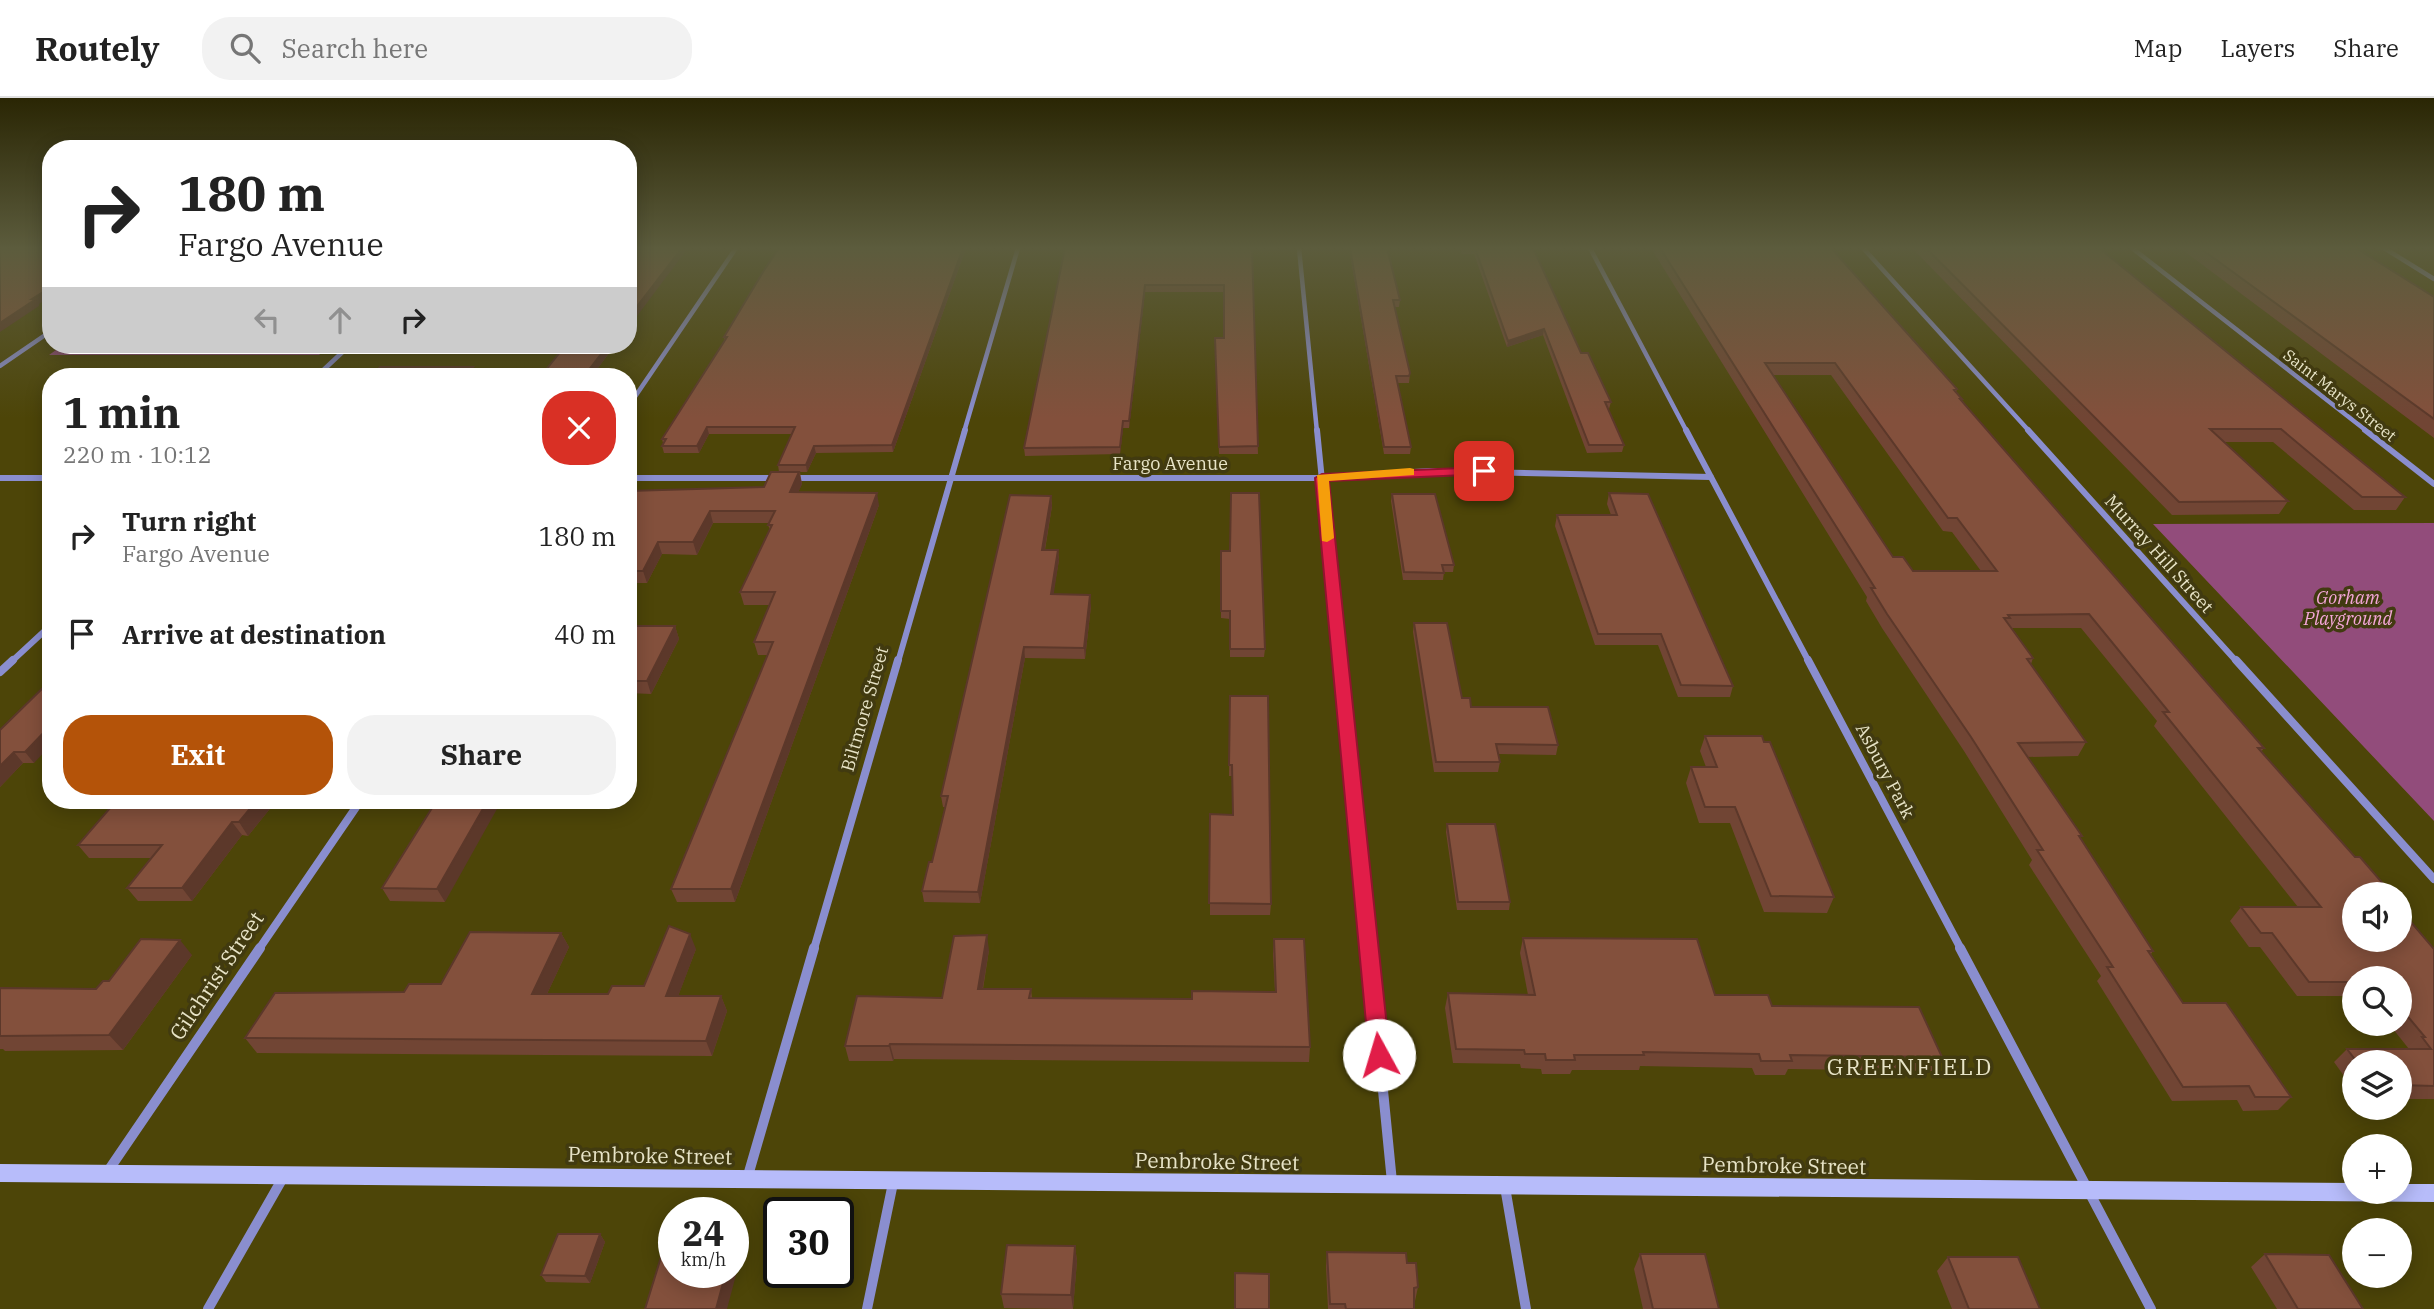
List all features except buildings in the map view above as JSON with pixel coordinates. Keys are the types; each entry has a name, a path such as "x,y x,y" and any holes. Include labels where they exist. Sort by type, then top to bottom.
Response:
{"street":[{"path":"637,394 698,305"},
{"name":"Biltmore Street","path":"747,1180 1002,305"},
{"path":"1305,305 1392,1186"},
{"name":"Asbury Park","path":"1620,305 2151,1309"},
{"name":"Murray Hill Street","path":"1914,305 2434,879"},
{"name":"Saint Marys Street","path":"2204,305 2434,484"},
{"path":"0,366 42,337"},
{"path":"326,368 340,354"},
{"name":"Fargo Avenue","path":"637,478 1322,478 1429,471 1711,477"},
{"path":"0,478 42,478"},
{"path":"0,672 42,633"},
{"name":"Gilchrist Street","path":"105,1174 354,809"},
{"name":"Pembroke Street","path":"0,1173 2434,1193"},
{"path":"208,1309 284,1176"},
{"path":"867,1309 893,1181"},
{"path":"1505,1187 1526,1309"}],"green space":[{"path":"50,354 320,354 319,355"},
{"name":"Gorham Playground","path":"2434,523 2434,821 2153,524"}],"slow traffic":[{"path":"1327,538 1322,478 1410,472"}],"district":[{"name":"GREENFIELD","path":"1910,1067"}],"route":[{"path":"1379,1055 1322,478 1429,471 1484,471"}]}
